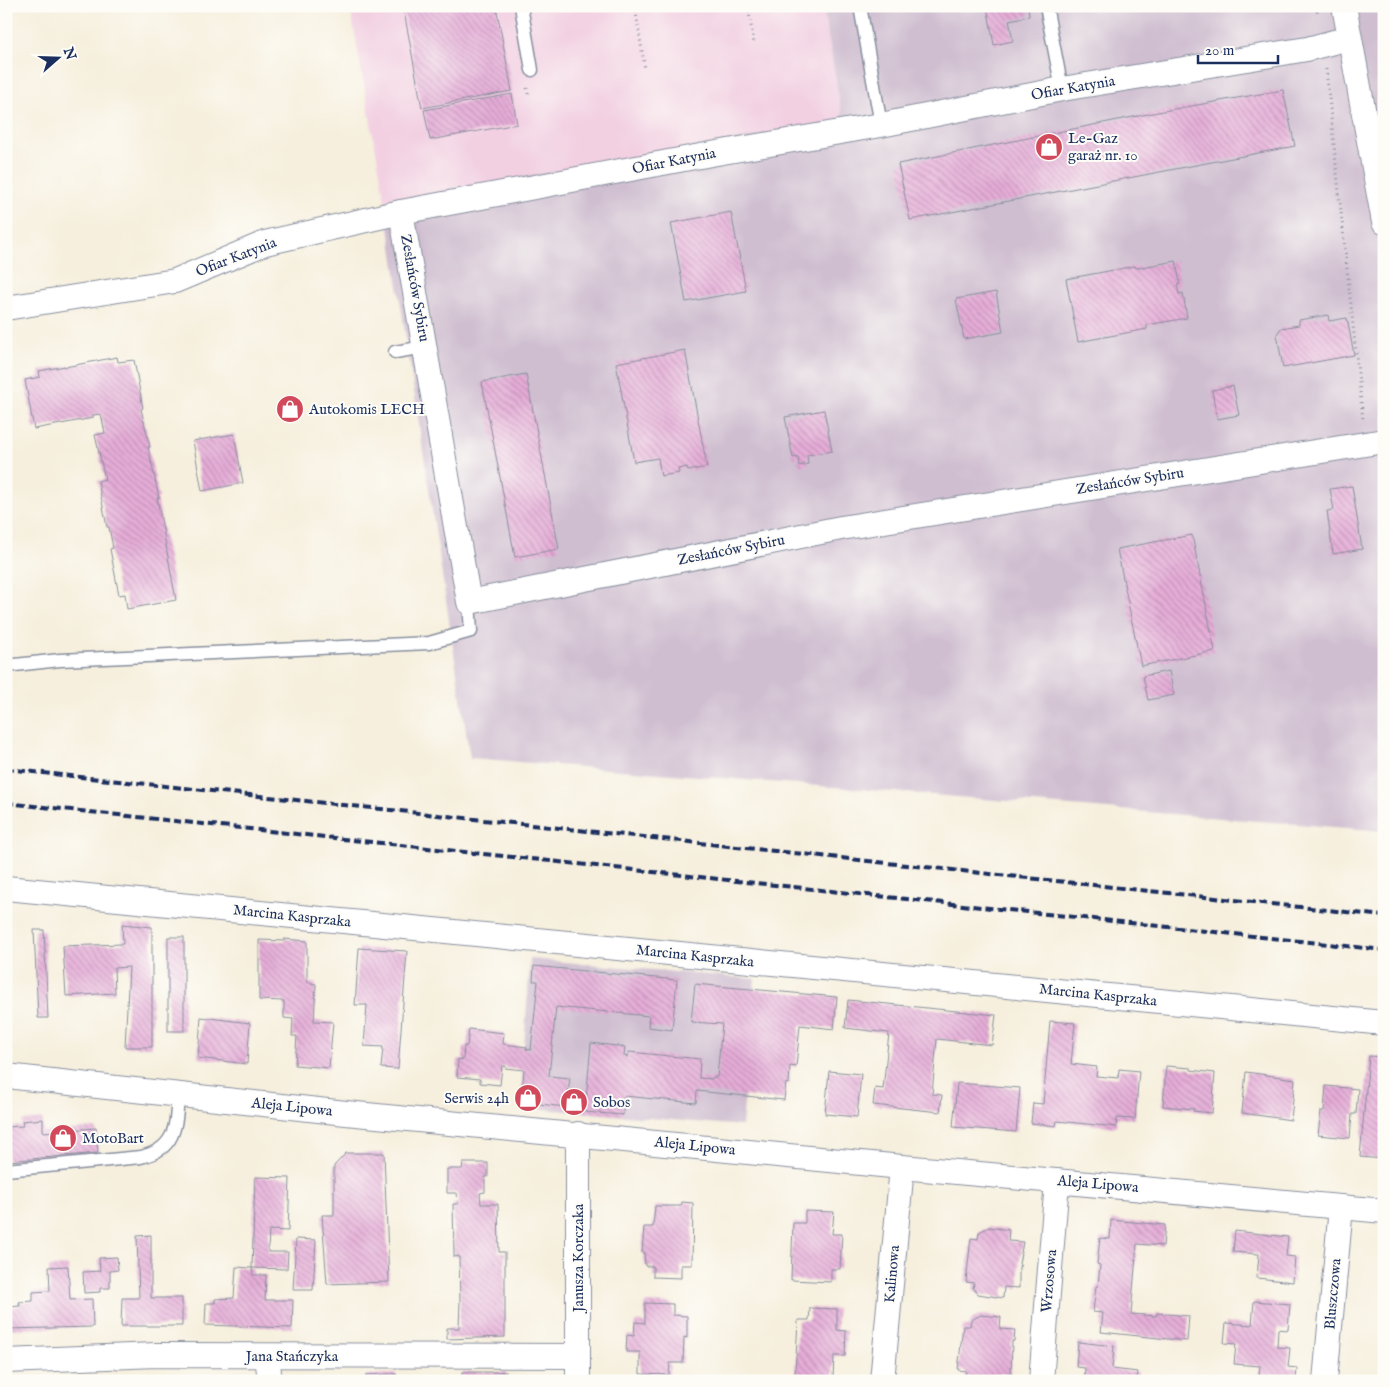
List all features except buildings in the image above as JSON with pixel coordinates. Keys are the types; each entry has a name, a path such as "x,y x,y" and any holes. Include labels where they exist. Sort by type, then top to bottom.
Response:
{"street":[{"path":"1344,6 1349,38 1379,170 1384,222"},
{"name":"Ofiar Katynia","path":"6,308 174,281 265,243 401,212 711,154 882,125 1062,89 1307,49 1349,38"},
{"name":"Zesłańców Sybiru","path":"401,212 469,602 841,528 1374,442"},
{"name":"Marcina Kasprzaka","path":"6,888 1384,1024"},
{"name":"Aleja Lipowa","path":"6,1076 178,1096 902,1167 1384,1211"},
{"name":"Janusza Korczaka","path":"578,1134 578,1381"},
{"name":"Kalinowa","path":"882,1381 902,1167"},
{"name":"Wrzosowa","path":"1040,1381 1057,1181"},
{"name":"Bluszczowa","path":"1325,1381 1341,1207"},
{"name":"Jana Stańczyka","path":"6,1361 156,1355 578,1356"},
{"path":"267,1356 270,1381"}],"lane":[{"path":"521,6 532,70"},
{"path":"860,6 882,125"},
{"path":"1046,6 1062,89"},
{"path":"395,352 425,347"},
{"path":"6,666 60,660 429,643 471,631 469,602"},
{"path":"6,1170 141,1157 155,1153 167,1144 174,1130 178,1096"}],"path":[{"path":"635,6 645,70"},
{"path":"748,6 754,44"},
{"path":"1316,6 1323,45 1374,442"}],"shaded area":[{"path":"350,6 823,6 844,121 385,201"},
{"path":"823,6 1384,6 1384,831 470,758 385,201 843,121"},
{"path":"530,959 755,979 742,1126 520,1107"}],"railway":[{"path":"6,769 1384,916"},
{"path":"6,803 1384,950"}],"place":[{"name":"Le-Gaz garaż nr. 10","path":"1049,147"},
{"name":"Autokomis LECH","path":"290,409"},
{"name":"Serwis 24h","path":"528,1098"},
{"name":"Sobos","path":"574,1102"},
{"name":"MotoBart","path":"63,1138"}]}
